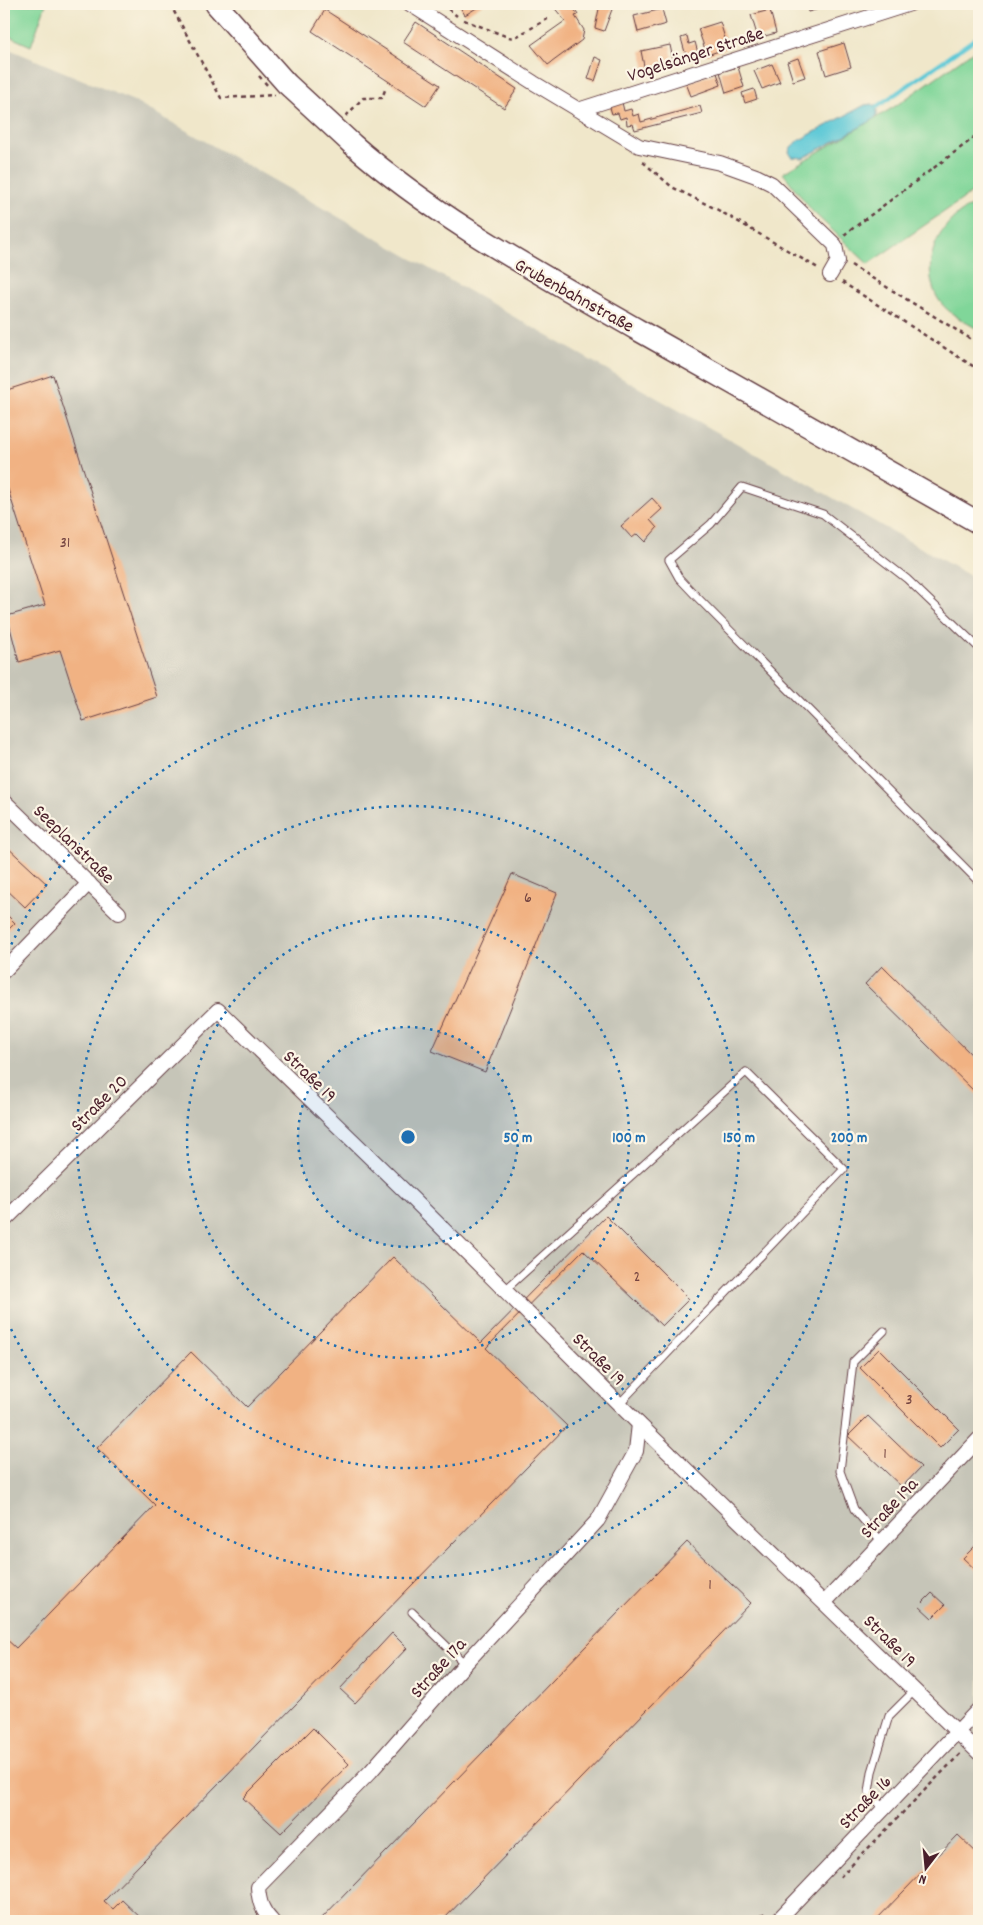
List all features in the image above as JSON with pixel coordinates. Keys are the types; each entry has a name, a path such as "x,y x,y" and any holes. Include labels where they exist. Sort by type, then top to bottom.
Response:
{"main road":[{"name":"Grubenbahnstraße","path":"216,4 286,83 370,160 514,260 979,523"}],"street":[{"path":"410,4 578,110 639,146 720,163 772,184 834,244 838,261 830,275"},
{"name":"Vogelsänger Straße","path":"578,110 910,4"},
{"name":"Seeplanstraße","path":"4,801 119,913"},
{"path":"4,970 89,882"},
{"name":"Straße 20","path":"4,1221 218,1010"},
{"name":"Straße 19","path":"218,1010 505,1290 639,1424 975,1749"},
{"name":"Straße 17a","path":"272,1921 263,1912 259,1901 258,1888 370,1771 465,1664 598,1520 636,1451 639,1424"},
{"name":"Straße 19a","path":"825,1602 979,1438"},
{"name":"Straße 16","path":"777,1921 979,1709"}],"lane":[{"path":"979,648 907,580 823,514 742,487 711,524 669,560 679,578 697,597 979,882"},
{"path":"505,1290 746,1072 844,1169 619,1404"},
{"path":"882,1542 854,1509 840,1471 853,1362 884,1331"},
{"path":"412,1612 465,1664"},
{"path":"883,1808 869,1792 872,1772 889,1716 914,1690"}],"path":[{"path":"442,4 461,19 514,38 551,17"},
{"path":"834,244 979,134"},
{"path":"643,161 672,187 718,210 830,275 979,370"},
{"path":"838,261 852,265 979,344"},
{"path":"839,1879 975,1749"}],"shaded area":[{"path":"4,47 136,102 979,581 979,1921 4,1921"}],"green space":[{"path":"4,4 46,4 31,46 4,34"},
{"path":"979,47 979,188 868,264 812,211 783,173 894,107"},
{"path":"979,203 979,330 956,316 941,303 932,283 930,268 932,254 944,228 966,209"}],"water":[{"path":"872,104 877,107 877,115 873,120 803,158 792,157 789,152 791,147 798,141 865,105"}],"building":[{"path":"458,4 483,4 465,15"},
{"path":"556,4 571,4 578,15 575,16 584,30 582,40 548,65 531,45 565,21 553,6"},
{"path":"600,4 614,4 604,31 595,28"},
{"path":"806,4 822,4 823,8 808,12"},
{"path":"844,4 863,4 845,9"},
{"path":"662,9 666,24 638,32 634,16"},
{"path":"325,10 440,85 426,106 312,31"},
{"path":"770,10 776,33 758,38 751,15"},
{"path":"416,22 517,89 504,108 403,42"},
{"path":"720,22 728,48 707,55 698,29"},
{"path":"687,36 689,44 695,42 698,53 686,56 681,38"},
{"path":"844,43 851,67 826,75 819,51"},
{"path":"670,45 674,64 645,71 641,51"},
{"path":"595,57 602,60 595,81 588,79"},
{"path":"798,58 805,77 793,81 787,62"},
{"path":"772,64 780,82 762,89 754,71"},
{"path":"738,67 744,87 726,93 720,72"},
{"path":"717,73 721,85 691,96 686,83"},
{"path":"754,89 757,99 745,103 742,93"},
{"path":"621,98 624,111 631,109 633,116 639,114 641,122 700,106 702,113 635,130 633,124 627,125 626,117 620,119 618,113 612,114 608,101"},
{"path":"53,375 157,697 83,721 60,650 19,662 7,616 45,605 4,477 4,391"},
{"path":"652,498 662,509 650,520 657,528 645,542 637,534 632,538 621,526"},
{"path":"4,844 47,884 25,907 4,887"},
{"path":"512,874 557,893 485,1072 432,1051"},
{"path":"4,912 15,923 4,934"},
{"path":"882,966 979,1062 979,1096 865,984"},
{"path":"606,1216 689,1299 662,1326 583,1250 486,1348 567,1426 104,1901 113,1909 122,1900 144,1921 4,1921 4,1637 16,1648 155,1505 97,1448 191,1352 247,1407 393,1257 481,1343"},
{"path":"879,1349 959,1429 940,1448 860,1368"},
{"path":"868,1416 921,1467 902,1487 848,1436"},
{"path":"687,1542 751,1603 442,1921 319,1921"},
{"path":"979,1542 979,1573 963,1558"},
{"path":"932,1593 945,1605 932,1618 919,1606"},
{"path":"392,1633 407,1648 355,1703 340,1689"},
{"path":"313,1728 349,1764 281,1833 243,1798"},
{"path":"958,1835 979,1855 979,1921 875,1921"}],"waterway":[{"path":"877,107 979,36"}]}
